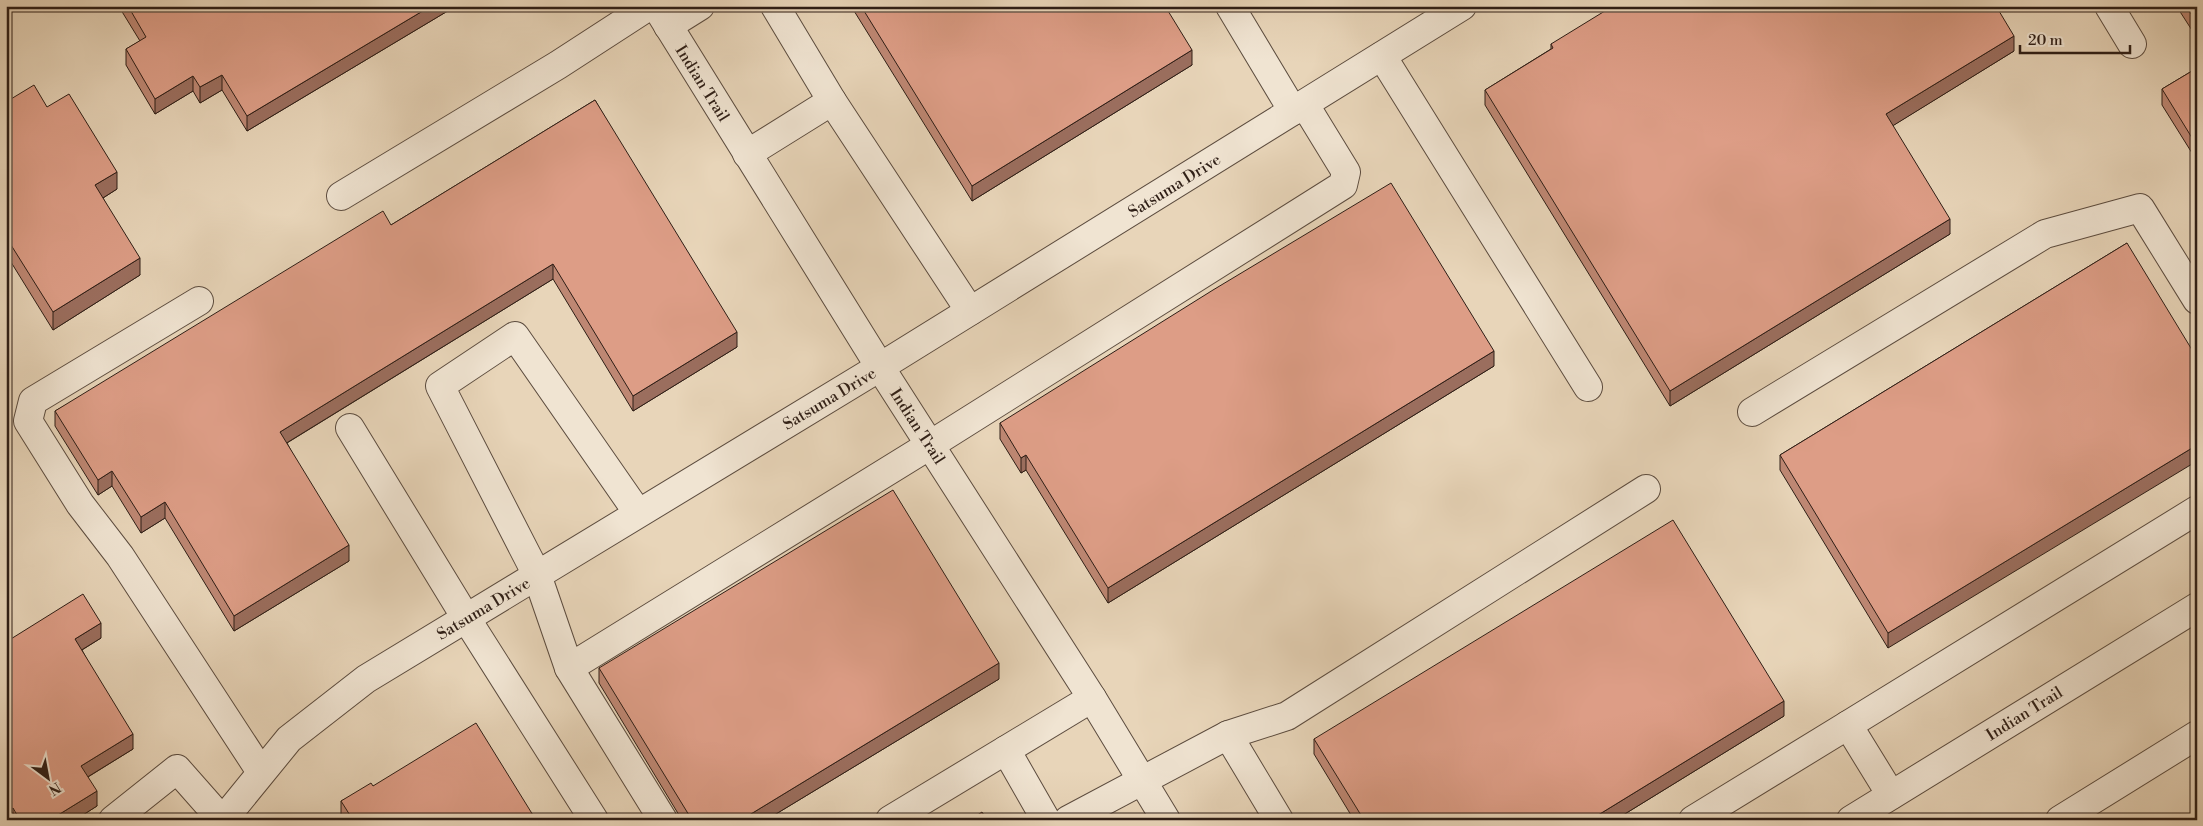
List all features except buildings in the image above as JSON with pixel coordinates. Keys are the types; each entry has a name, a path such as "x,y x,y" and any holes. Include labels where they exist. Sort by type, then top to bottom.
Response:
{"street":[{"path":"341,196 558,65 649,6"},
{"path":"662,16 700,6"},
{"path":"775,6 832,101 970,311"},
{"path":"569,668 930,445 1343,185 1346,172 1299,108 1230,6"},
{"name":"Satsuma Drive","path":"222,820 289,739 366,679 880,367 1462,6"},
{"path":"2109,6 2132,44"},
{"name":"Indian Trail","path":"662,16 880,367 1092,698 1166,820"},
{"path":"1382,56 1588,387"},
{"path":"747,154 832,101"},
{"path":"1752,412 2045,234 2140,208 2197,300"},
{"path":"199,301 33,401 28,421 80,504 120,556 261,772"},
{"path":"638,513 516,336 440,386 537,575 569,668 664,820"},
{"path":"350,428 466,618 594,820"},
{"path":"1068,820 1143,782 1228,735 1287,716 1646,490"},
{"path":"1693,820 2197,510"},
{"name":"Indian Trail","path":"1851,820 2197,607"},
{"path":"890,820 1092,698"},
{"path":"1848,725 1891,795"},
{"path":"1228,735 1280,820"},
{"path":"2060,820 2197,735"},
{"path":"1006,750 1046,820"},
{"path":"113,820 177,769 222,820"}]}
